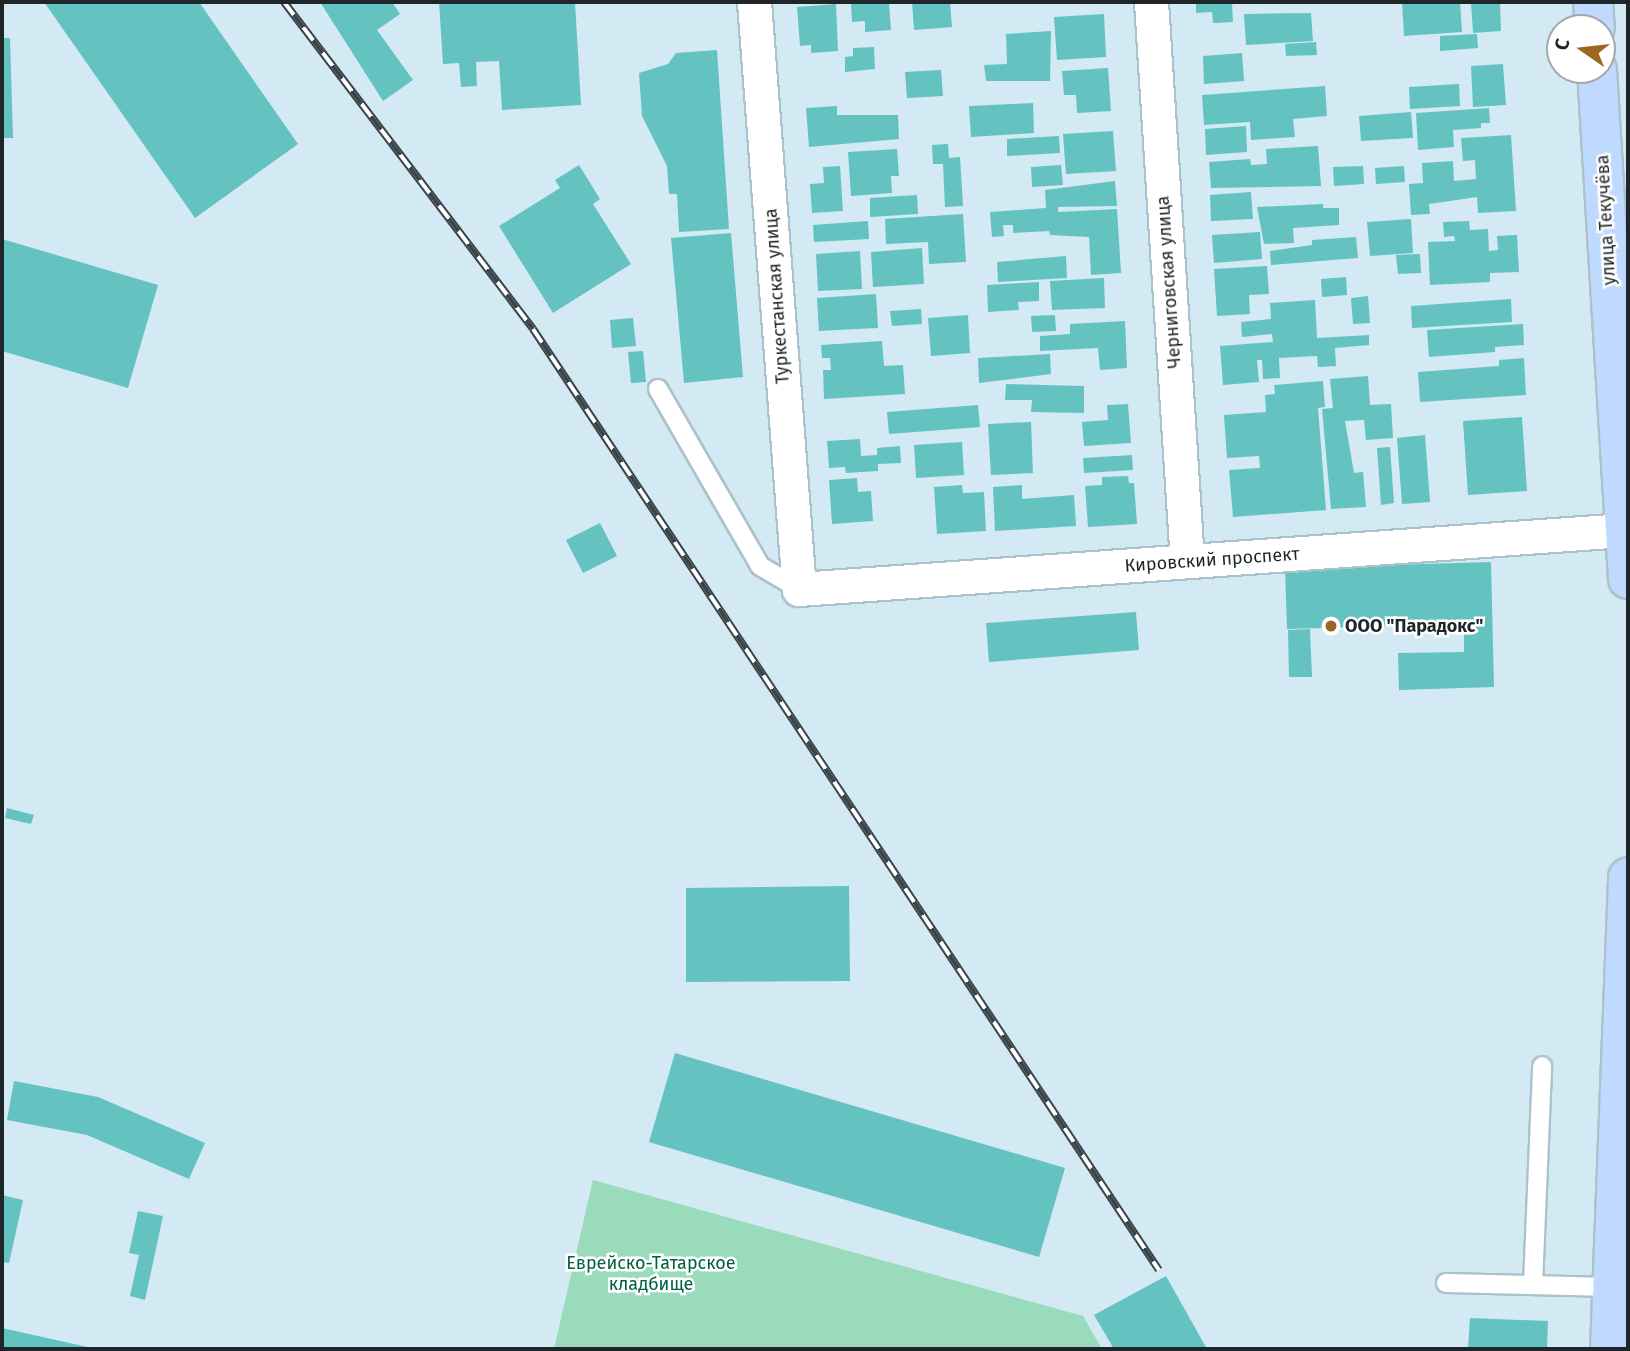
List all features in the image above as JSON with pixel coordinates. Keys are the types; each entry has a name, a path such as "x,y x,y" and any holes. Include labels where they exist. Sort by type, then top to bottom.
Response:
{"main road":[{"name":"улица Текучёва","path":"1598,84 1628,579"},
{"path":"1610,1349 1628,877"}],"street":[{"name":"Туркестанская улица","path":"754,2 799,589"},
{"name":"Черниговская улица","path":"1151,2 1187,561"},
{"name":"Кировский проспект","path":"799,589 1625,530"}],"lane":[{"path":"658,389 760,566 799,589"},
{"path":"1533,1285 1542,1066"},
{"path":"1446,1283 1612,1287"}],"green space":[{"name":"Еврейско-Татарское кладбище","path":"593,1180 1083,1316 1102,1349 554,1349"}],"building":[{"path":"44,2 199,2 298,144 195,218"},
{"path":"320,2 392,2 400,14 377,30 413,80 383,101"},
{"path":"439,2 575,2 581,105 502,110 499,61 476,62 477,86 461,87 459,63 443,64"},
{"path":"889,2 891,30 865,32 865,21 852,22 851,3"},
{"path":"912,2 950,2 952,27 914,30"},
{"path":"1196,2 1232,2 1233,22 1213,23 1212,12 1196,13"},
{"path":"1402,2 1460,2 1462,32 1404,36"},
{"path":"1471,2 1500,2 1501,31 1473,33"},
{"path":"836,4 838,51 811,53 811,45 800,46 797,7"},
{"path":"1311,13 1313,41 1246,45 1244,14"},
{"path":"1104,14 1106,57 1057,60 1054,17"},
{"path":"1051,31 1050,81 986,81 984,65 1007,64 1006,34"},
{"path":"1477,34 1478,48 1440,51 1440,36"},
{"path":"2,38 10,38 13,138 2,138"},
{"path":"1316,42 1317,55 1286,56 1285,44"},
{"path":"874,47 875,69 845,72 845,57 853,56 853,48"},
{"path":"717,50 729,229 679,232 677,194 669,194 667,166 642,116 639,73 668,64 676,53"},
{"path":"1242,53 1244,81 1204,84 1203,56"},
{"path":"1503,64 1506,105 1473,107 1471,66"},
{"path":"1108,68 1111,111 1077,113 1076,95 1064,95 1062,71"},
{"path":"941,70 943,96 907,98 905,72"},
{"path":"1459,84 1460,106 1410,109 1409,87"},
{"path":"1325,86 1327,116 1293,119 1295,137 1251,140 1250,122 1204,125 1202,95"},
{"path":"1033,103 1034,133 971,137 969,106"},
{"path":"837,106 837,115 898,115 899,139 809,147 806,108"},
{"path":"1489,108 1490,123 1481,123 1481,128 1453,130 1454,147 1418,150 1416,113"},
{"path":"1411,112 1413,138 1361,141 1359,116"},
{"path":"1246,126 1247,152 1206,155 1205,129"},
{"path":"1113,131 1116,171 1066,174 1063,134"},
{"path":"1511,135 1516,211 1478,213 1477,197 1429,204 1430,214 1411,215 1409,184 1423,183 1422,163 1453,161 1454,181 1476,179 1475,160 1463,161 1461,138"},
{"path":"1059,136 1060,153 1007,156 1007,139"},
{"path":"948,144 949,158 960,157 963,206 945,207 943,164 933,164 932,145"},
{"path":"1318,146 1321,186 1211,188 1209,162 1250,159 1251,165 1267,164 1266,149"},
{"path":"897,149 899,176 891,176 892,193 851,196 848,152"},
{"path":"579,165 600,199 593,204 631,264 553,313 499,226 560,188 555,180"},
{"path":"1061,165 1063,185 1032,187 1031,167"},
{"path":"840,166 843,211 812,213 810,184 824,183 823,167"},
{"path":"1363,166 1364,184 1334,186 1333,167"},
{"path":"1404,166 1405,182 1376,184 1375,168"},
{"path":"1115,181 1117,206 1058,207 1058,212 1117,209 1121,273 1091,275 1089,237 1050,235 1049,231 1013,233 1013,225 1003,225 1004,236 992,237 990,212 1046,208 1045,190"},
{"path":"1251,192 1253,219 1211,221 1210,195"},
{"path":"917,195 918,214 870,217 870,198"},
{"path":"1323,204 1323,208 1339,208 1339,225 1293,228 1294,243 1264,244 1257,207"},
{"path":"963,214 966,262 929,264 928,242 886,244 885,219"},
{"path":"1411,219 1413,253 1370,256 1367,222"},
{"path":"868,221 869,239 814,242 813,225"},
{"path":"1469,221 1470,230 1488,229 1489,251 1498,250 1497,236 1517,235 1519,272 1490,273 1490,282 1430,285 1428,242 1455,241 1454,236 1444,237 1443,222"},
{"path":"1260,232 1262,259 1214,263 1212,235"},
{"path":"731,233 743,377 684,383 671,238"},
{"path":"1356,237 1358,258 1271,265 1270,251 1312,245 1312,240"},
{"path":"2,239 158,285 128,388 2,351"},
{"path":"922,248 924,284 873,287 871,252"},
{"path":"860,251 862,289 818,291 816,254"},
{"path":"1420,254 1421,273 1398,274 1396,255"},
{"path":"1066,256 1067,278 998,282 997,262"},
{"path":"1267,266 1269,294 1249,295 1250,314 1217,316 1214,269"},
{"path":"1346,277 1347,295 1322,297 1321,279"},
{"path":"1104,278 1105,308 1052,310 1050,281"},
{"path":"1039,282 1039,301 1018,302 1019,310 988,312 987,285"},
{"path":"876,294 878,328 819,331 817,298"},
{"path":"1368,296 1370,323 1353,324 1351,298"},
{"path":"1511,299 1512,322 1412,328 1411,306"},
{"path":"1315,300 1317,338 1369,335 1369,345 1335,348 1336,366 1318,367 1317,356 1279,358 1280,378 1263,379 1262,360 1257,360 1259,382 1223,385 1220,346 1273,342 1272,334 1242,337 1241,322 1271,319 1270,303"},
{"path":"921,309 922,324 892,326 890,311"},
{"path":"968,315 970,353 931,356 928,318"},
{"path":"1055,315 1056,331 1032,332 1031,316"},
{"path":"633,318 636,346 612,348 610,320"},
{"path":"1125,321 1127,368 1100,370 1098,348 1040,351 1040,336 1070,334 1070,324"},
{"path":"1523,324 1524,345 1495,347 1495,352 1429,357 1427,330"},
{"path":"882,341 884,366 903,365 905,394 824,399 823,370 831,370 830,358 822,358 821,345"},
{"path":"643,351 646,382 631,383 628,352"},
{"path":"1050,354 1051,374 979,383 978,358"},
{"path":"1524,358 1526,395 1420,402 1418,372 1499,366 1499,360"},
{"path":"1368,376 1370,405 1391,404 1393,438 1366,440 1364,420 1345,421 1354,473 1363,472 1366,507 1331,509 1322,409 1333,408 1330,379"},
{"path":"1323,381 1325,407 1318,408 1326,510 1233,517 1229,470 1260,468 1259,456 1227,458 1224,415 1266,412 1265,395 1275,394 1274,385"},
{"path":"1006,384 1084,386 1084,413 1031,412 1032,400 1005,400"},
{"path":"1128,404 1131,443 1084,446 1082,422 1108,420 1107,405"},
{"path":"978,405 980,427 889,434 887,412"},
{"path":"1522,417 1527,491 1468,495 1463,421"},
{"path":"1031,422 1033,473 991,475 988,424"},
{"path":"1425,435 1430,502 1402,504 1397,438"},
{"path":"860,439 861,456 877,455 877,448 900,446 901,463 878,464 878,471 846,473 845,467 829,468 827,441"},
{"path":"962,442 964,475 916,478 914,445"},
{"path":"1390,447 1394,503 1381,505 1377,448"},
{"path":"1132,455 1133,470 1084,473 1083,458"},
{"path":"1128,476 1129,483 1134,483 1137,524 1088,527 1085,486 1102,485 1102,477"},
{"path":"857,478 858,492 871,491 873,521 832,524 829,480"},
{"path":"962,485 963,493 984,492 986,531 937,534 934,487"},
{"path":"1022,485 1022,499 1074,495 1076,526 995,531 993,487"},
{"path":"600,523 617,556 583,573 566,540"},
{"name":"ООО \"Парадокс\"","path":"1491,562 1494,687 1399,690 1398,653 1464,652 1464,624 1287,629 1285,568"},
{"path":"1136,612 1139,650 989,662 986,623"},
{"path":"1310,629 1312,677 1289,677 1288,630"},
{"path":"7,808 34,815 31,824 5,818"},
{"path":"849,886 850,981 686,982 686,888"},
{"path":"675,1053 1065,1168 1039,1257 649,1142"},
{"path":"14,1081 98,1097 205,1143 189,1179 87,1135 7,1120"},
{"path":"2,1195 23,1200 9,1263 2,1262"},
{"path":"138,1211 163,1216 145,1300 130,1296 139,1255 129,1253"},
{"path":"1166,1276 1207,1349 1114,1349 1094,1315"},
{"path":"1470,1318 1548,1321 1547,1349 1468,1349"},
{"path":"2,1328 92,1348 92,1349 2,1349"}],"railway":[{"path":"284,2 533,329 1159,1270"}],"place":[{"name":"ООО \"Парадокс\"","path":"1331,626"}]}
